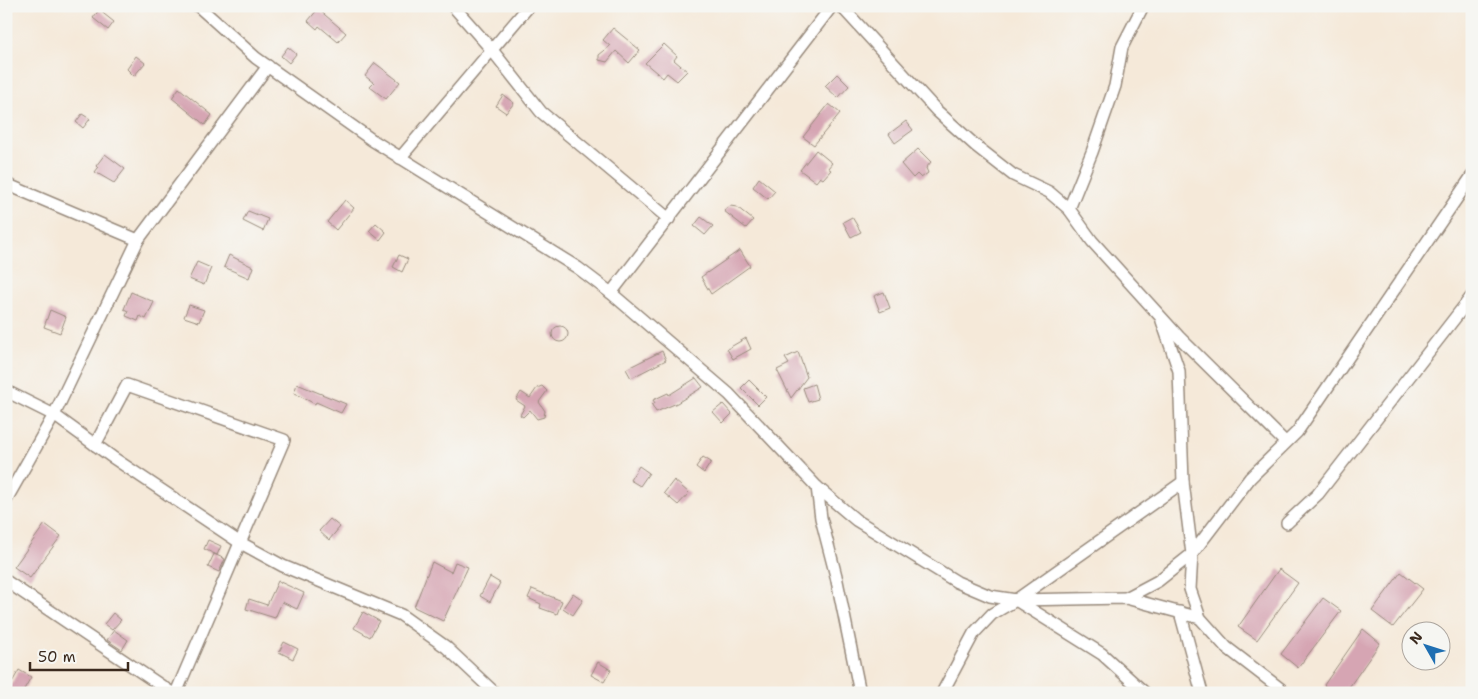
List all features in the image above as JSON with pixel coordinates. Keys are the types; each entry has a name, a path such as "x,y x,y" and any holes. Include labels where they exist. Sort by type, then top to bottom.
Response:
{"street":[{"path":"198,6 268,66 400,158 578,268 611,293 729,394 817,487 856,520 957,582 990,596 1016,600 1126,598 1200,618"},
{"path":"453,6 492,50 541,112 669,219"},
{"path":"400,158 529,6"},
{"path":"611,293 832,6"},
{"path":"841,6 937,111 976,146 1014,175 1049,192 1069,209 1092,240 1160,316 1285,442"},
{"path":"1069,209 1092,152 1115,86 1122,47 1143,6"},
{"path":"6,500 54,415 138,240 268,66"},
{"path":"1126,598 1158,581 1192,554 1250,478 1297,432 1472,176"},
{"path":"6,184 138,240"},
{"path":"1287,523 1318,494 1472,296"},
{"path":"1160,316 1180,372 1183,482 1192,554 1190,589 1200,618 1226,647 1286,693"},
{"path":"95,445 127,385 284,440 176,693"},
{"path":"6,391 54,415 95,445 239,542 282,566 401,615 446,647 495,693"},
{"path":"942,693 974,634 992,614 1016,600 1183,482"},
{"path":"817,487 821,518 836,576 860,693"},
{"path":"6,581 172,693"},
{"path":"1016,600 1102,654 1145,693"},
{"path":"1180,612 1202,693"}],"building":[{"path":"318,9 346,33 338,42 319,26 317,29 308,21"},
{"path":"99,10 114,22 108,30 93,18"},
{"path":"613,28 640,50 629,63 616,51 607,62 599,60 599,55 610,46 603,40"},
{"path":"664,44 677,56 674,60 687,71 677,81 667,73 663,78 645,63"},
{"path":"288,47 296,54 289,63 281,56"},
{"path":"136,56 145,63 134,76 127,69"},
{"path":"375,63 400,82 386,99 370,87 374,83 365,76"},
{"path":"837,74 849,86 838,98 825,86"},
{"path":"179,88 212,115 205,125 172,98"},
{"path":"503,95 514,103 506,113 496,106"},
{"path":"829,104 840,113 814,145 803,137"},
{"path":"82,114 90,119 83,128 76,122"},
{"path":"906,121 913,130 895,143 889,134"},
{"path":"918,149 931,162 926,168 928,173 921,178 917,174 913,178 901,164"},
{"path":"816,150 832,163 828,168 831,170 823,179 820,177 816,182 800,170"},
{"path":"105,154 125,169 114,183 95,172 98,168 96,166"},
{"path":"759,178 775,191 768,199 753,187"},
{"path":"345,200 354,208 336,230 327,222"},
{"path":"730,206 737,207 753,220 746,228 724,211"},
{"path":"248,211 268,219 263,231 243,221"},
{"path":"701,217 713,226 705,235 694,226"},
{"path":"852,217 861,232 851,237 843,222"},
{"path":"376,223 386,232 380,240 369,231"},
{"path":"740,250 750,266 711,294 701,277"},
{"path":"229,255 253,267 249,278 224,267"},
{"path":"399,255 408,259 402,272 393,267"},
{"path":"197,262 211,268 204,285 189,279"},
{"path":"131,292 154,302 146,319 140,316 138,321 126,316 128,311 124,309"},
{"path":"884,292 890,308 880,312 874,296"},
{"path":"189,305 204,310 199,322 184,317"},
{"path":"50,310 66,317 60,333 44,327"},
{"path":"560,326 568,334 560,342 552,334"},
{"path":"746,338 751,349 733,359 727,349"},
{"path":"662,351 666,360 631,378 626,369"},
{"path":"798,352 807,377 791,398 777,370 789,364 785,358"},
{"path":"696,378 703,387 677,403 656,412 652,405 655,403 653,400 668,393 669,395"},
{"path":"749,380 766,397 758,405 741,388"},
{"path":"297,384 346,404 341,413 316,402 315,404 294,393"},
{"path":"814,384 818,399 808,402 803,388"},
{"path":"542,386 547,391 539,402 545,411 544,417 537,419 530,410 523,417 520,415 525,406 516,400 521,392 530,398 537,388"},
{"path":"723,404 732,414 723,423 713,412"},
{"path":"703,457 711,462 704,473 696,467"},
{"path":"639,466 649,473 640,486 630,480"},
{"path":"674,480 689,493 678,505 664,493"},
{"path":"330,519 340,527 329,540 319,531"},
{"path":"45,524 61,536 30,578 14,567"},
{"path":"208,540 221,546 217,555 204,549"},
{"path":"214,554 225,559 219,572 208,567"},
{"path":"432,562 451,572 455,562 468,567 443,621 414,607"},
{"path":"1279,569 1298,583 1257,640 1238,627"},
{"path":"1401,572 1423,589 1393,627 1372,611"},
{"path":"490,577 500,583 490,602 480,596"},
{"path":"278,581 304,593 297,609 282,602 275,618 246,609 249,599 267,605"},
{"path":"532,589 562,601 557,614 540,608 541,604 528,598"},
{"path":"573,593 583,600 573,615 563,608"},
{"path":"1323,598 1341,611 1298,668 1281,654"},
{"path":"363,612 379,621 370,637 354,628"},
{"path":"113,613 121,620 112,630 104,624"},
{"path":"1363,629 1380,643 1345,693 1334,693 1324,685"},
{"path":"114,630 128,640 122,650 107,640"},
{"path":"284,642 298,649 293,659 279,652"},
{"path":"598,662 611,670 604,682 591,675"},
{"path":"19,670 31,677 22,693 6,693"}]}
